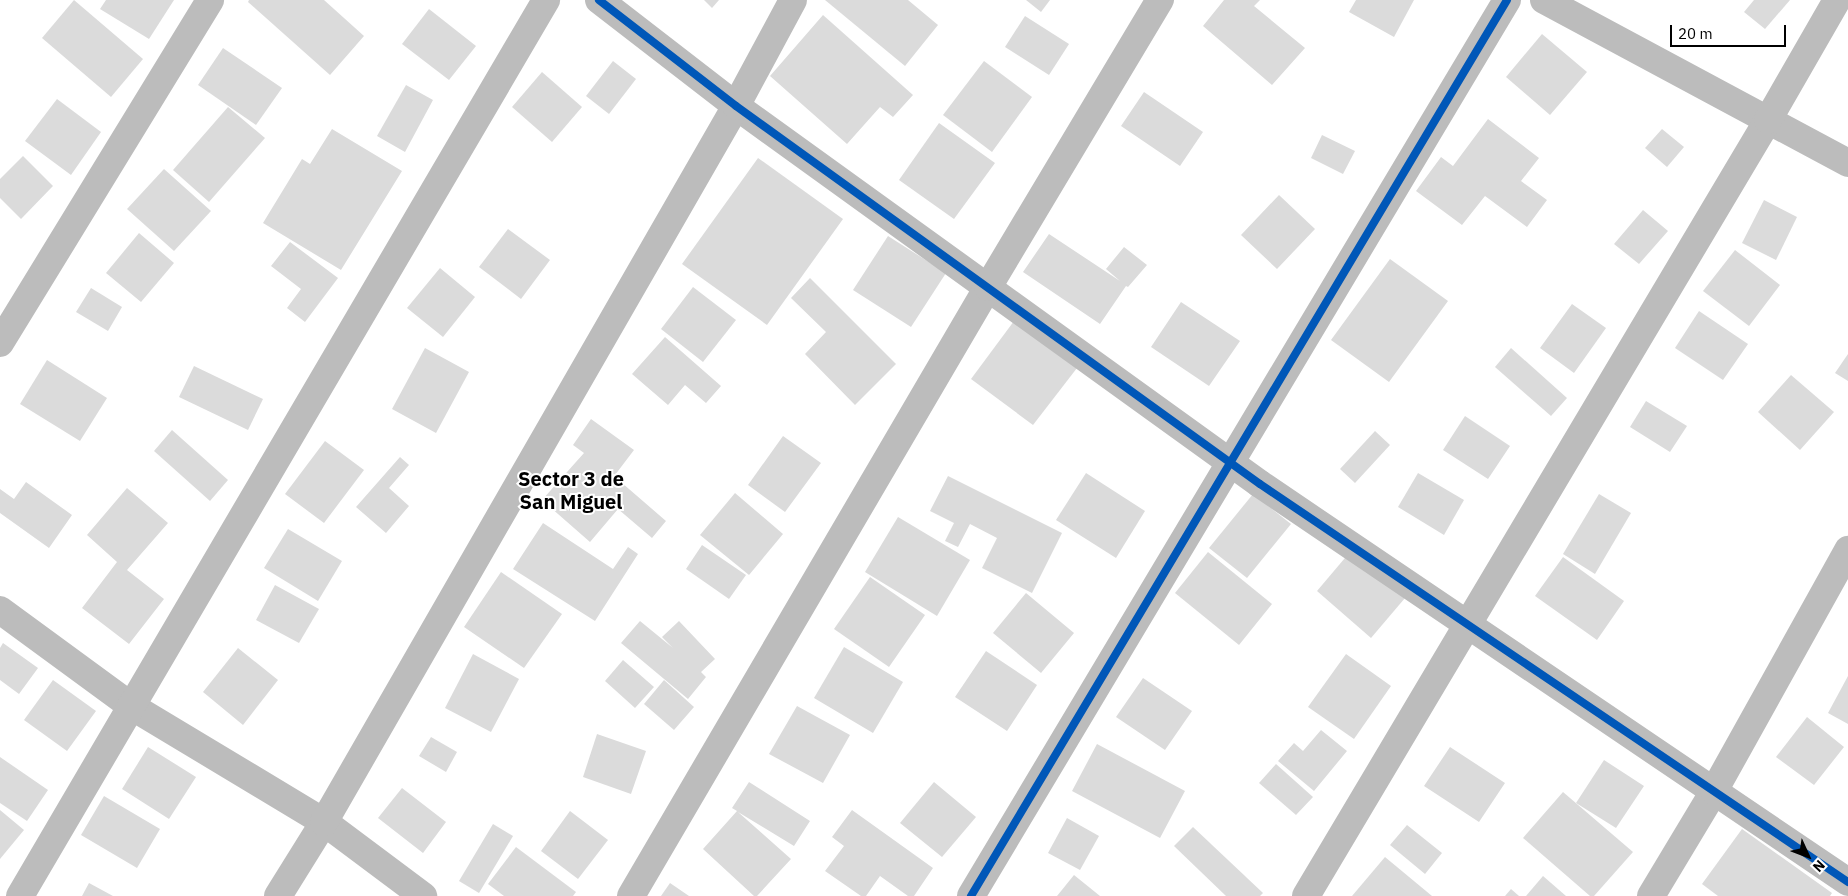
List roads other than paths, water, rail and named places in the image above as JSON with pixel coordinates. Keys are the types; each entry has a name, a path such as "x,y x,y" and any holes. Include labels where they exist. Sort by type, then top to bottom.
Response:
{"street":[{"path":"0,343 210,0"},
{"path":"20,896 546,0"},
{"path":"600,0 736,106 1230,462 1848,882"},
{"path":"278,896 324,822 736,106 793,0"},
{"path":"631,896 988,287 1160,0"},
{"path":"971,896 1507,0"},
{"path":"1544,0 1848,163"},
{"path":"1306,896 1768,120 1837,0"},
{"path":"1651,896 1714,791 1848,550"},
{"path":"0,610 131,706 324,822 423,896"}],"district":[{"name":"Sector 3 de San Miguel","path":"571,490"}]}
